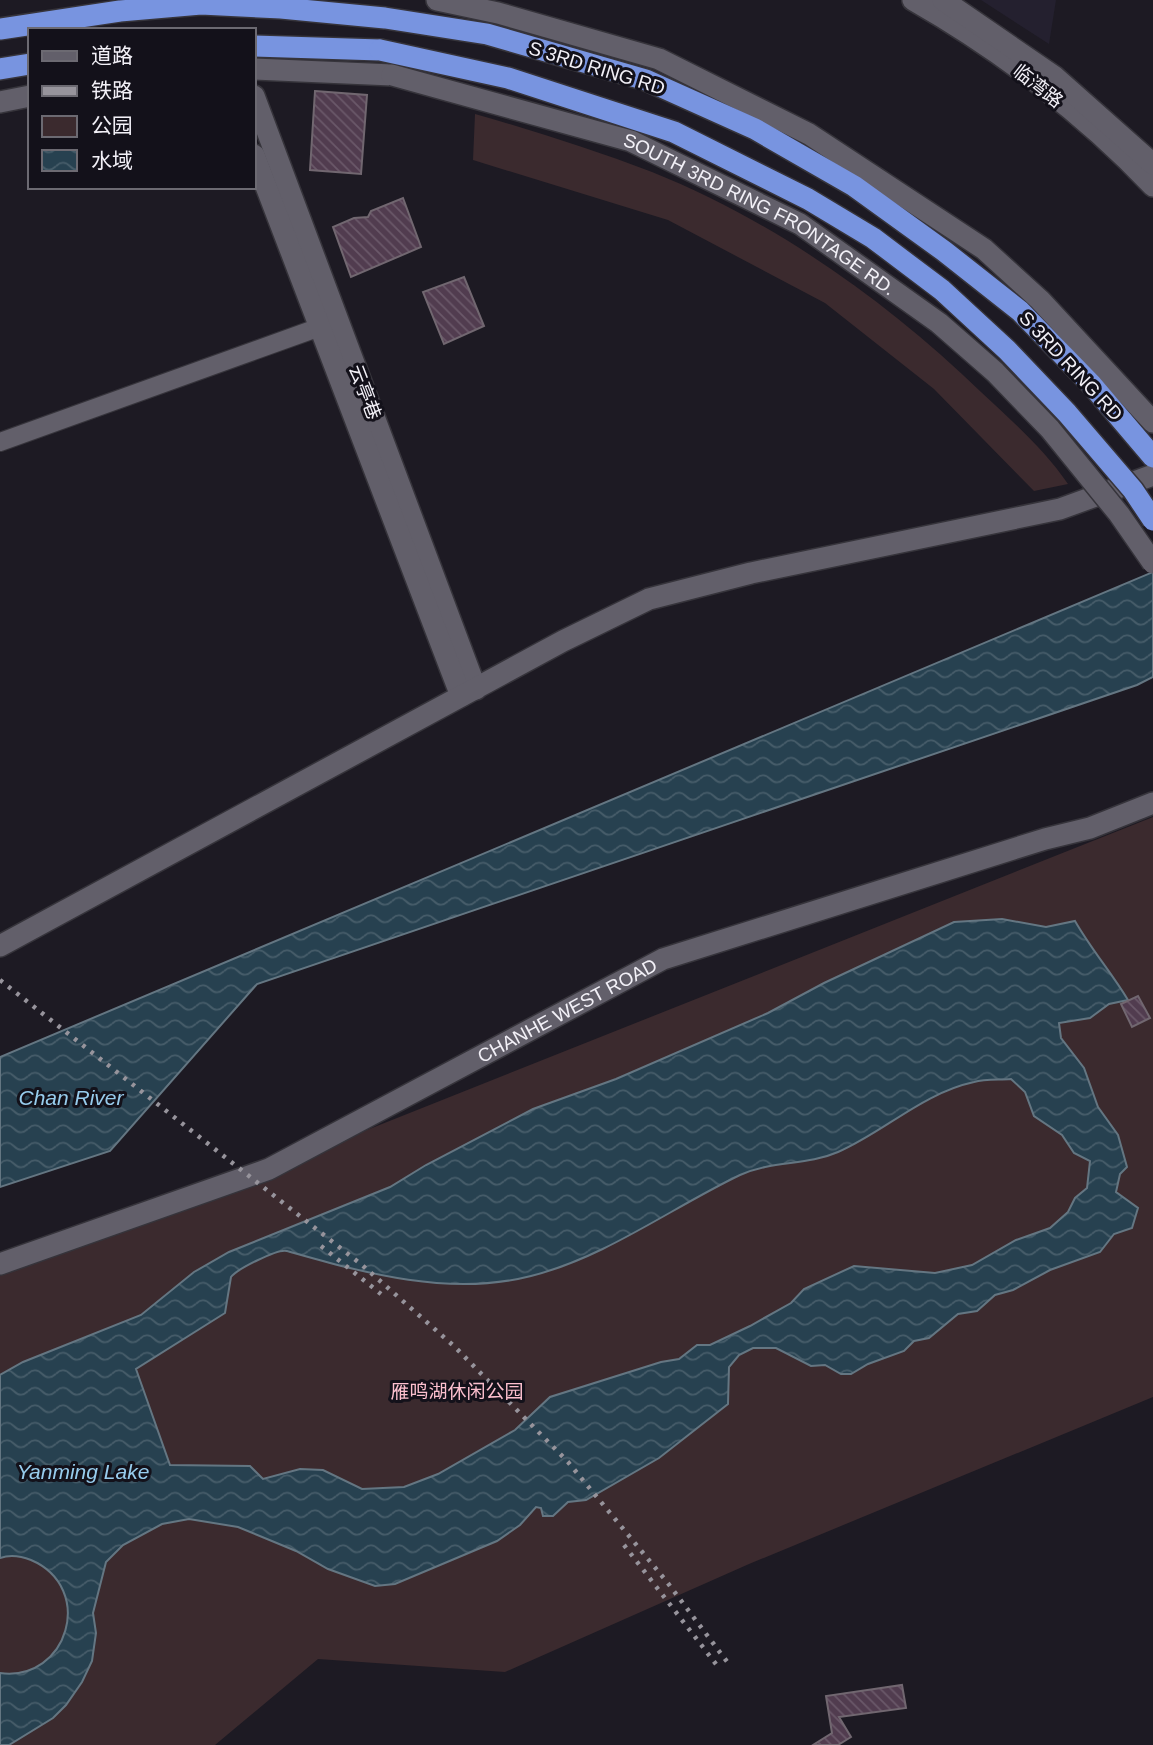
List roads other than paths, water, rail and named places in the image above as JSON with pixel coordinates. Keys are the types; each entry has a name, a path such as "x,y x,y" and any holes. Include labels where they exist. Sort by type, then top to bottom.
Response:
{"highway":[{"path":"256,0 281,8"},
{"name":"S 3RD RING RD","path":"0,29 120,11 201,4 281,8 385,18 487,34 646,80 755,129 854,186 1020,311 1091,384 1153,457"},
{"name":"S 3RD RING RD","path":"256,46 380,50 509,78 674,132 808,199 873,238 942,290 1007,350 1067,413 1133,490 1153,520"},
{"path":"0,69 28,64"}],"street":[{"path":"438,0 498,13 659,59 809,134 984,249 1040,300 1153,422"},
{"name":"临湾路","path":"913,0 995,52 1068,109 1153,186"},
{"name":"临湾路","path":"943,0 1055,77 1153,164"},
{"name":"SOUTH 3RD RING FRONTAGE RD.","path":"256,69 392,75 631,141 800,224 939,323 995,372 1050,429 1119,514 1153,563"},
{"path":"0,103 28,96"},
{"name":"云亭巷","path":"256,102 469,693"},
{"path":"256,160 320,327 469,693"},
{"path":"0,442 320,327"},
{"path":"0,946 649,599 751,573 1060,509 1153,475"},
{"name":"CHANHE WEST ROAD","path":"0,1264 269,1168 663,959 1045,839 1090,828 1153,803"}],"water":[{"name":"Chan River","path":"1153,572 1153,677 1137,685 257,984 110,1151 0,1187 0,1057"},
{"name":"Yanming Lake","path":"1002,919 1046,927 1075,921 1128,1000 1109,1004 1090,1018 1059,1023 1061,1038 1084,1068 1098,1107 1118,1135 1127,1167 1120,1174 1116,1192 1138,1208 1132,1228 1114,1234 1100,1252 1050,1270 1013,1290 995,1295 977,1311 958,1314 929,1338 914,1341 904,1351 868,1364 851,1374 841,1374 825,1365 811,1366 776,1348 753,1348 739,1355 729,1367 728,1404 659,1458 586,1500 568,1502 553,1516 543,1516 541,1508 536,1507 520,1525 497,1541 395,1584 375,1586 328,1569 296,1551 238,1527 189,1519 162,1524 123,1545 106,1562 93,1613 96,1633 92,1661 66,1705 53,1718 9,1745 0,1745 0,1673 24,1672 43,1663 57,1649 65,1630 68,1610 63,1591 51,1573 23,1557 0,1558 0,1375 23,1362 141,1315 194,1272 229,1252 390,1187 533,1109 616,1079 768,1013 824,983 954,922","holes":["1011,1079 1025,1092 1034,1116 1062,1135 1074,1153 1090,1161 1087,1188 1075,1198 1068,1212 1050,1228 1016,1240 972,1265 935,1273 854,1266 804,1289 791,1303 750,1326 710,1345 697,1345 679,1359 661,1362 550,1397 515,1430 438,1474 404,1487 362,1489 323,1470 300,1469 263,1479 250,1466 170,1465 136,1369 225,1313 231,1277 267,1256 287,1251 377,1274 438,1283 500,1282 531,1276 586,1257 752,1170 838,1152 955,1087 978,1081"]}],"railway":[{"path":"0,980 362,1265 455,1347 568,1462 667,1582 728,1663"},
{"path":"321,1246 381,1294"},
{"path":"624,1545 719,1668"}],"park label":[{"name":"雁鸣湖休闲公园","path":"457,1391"}]}
